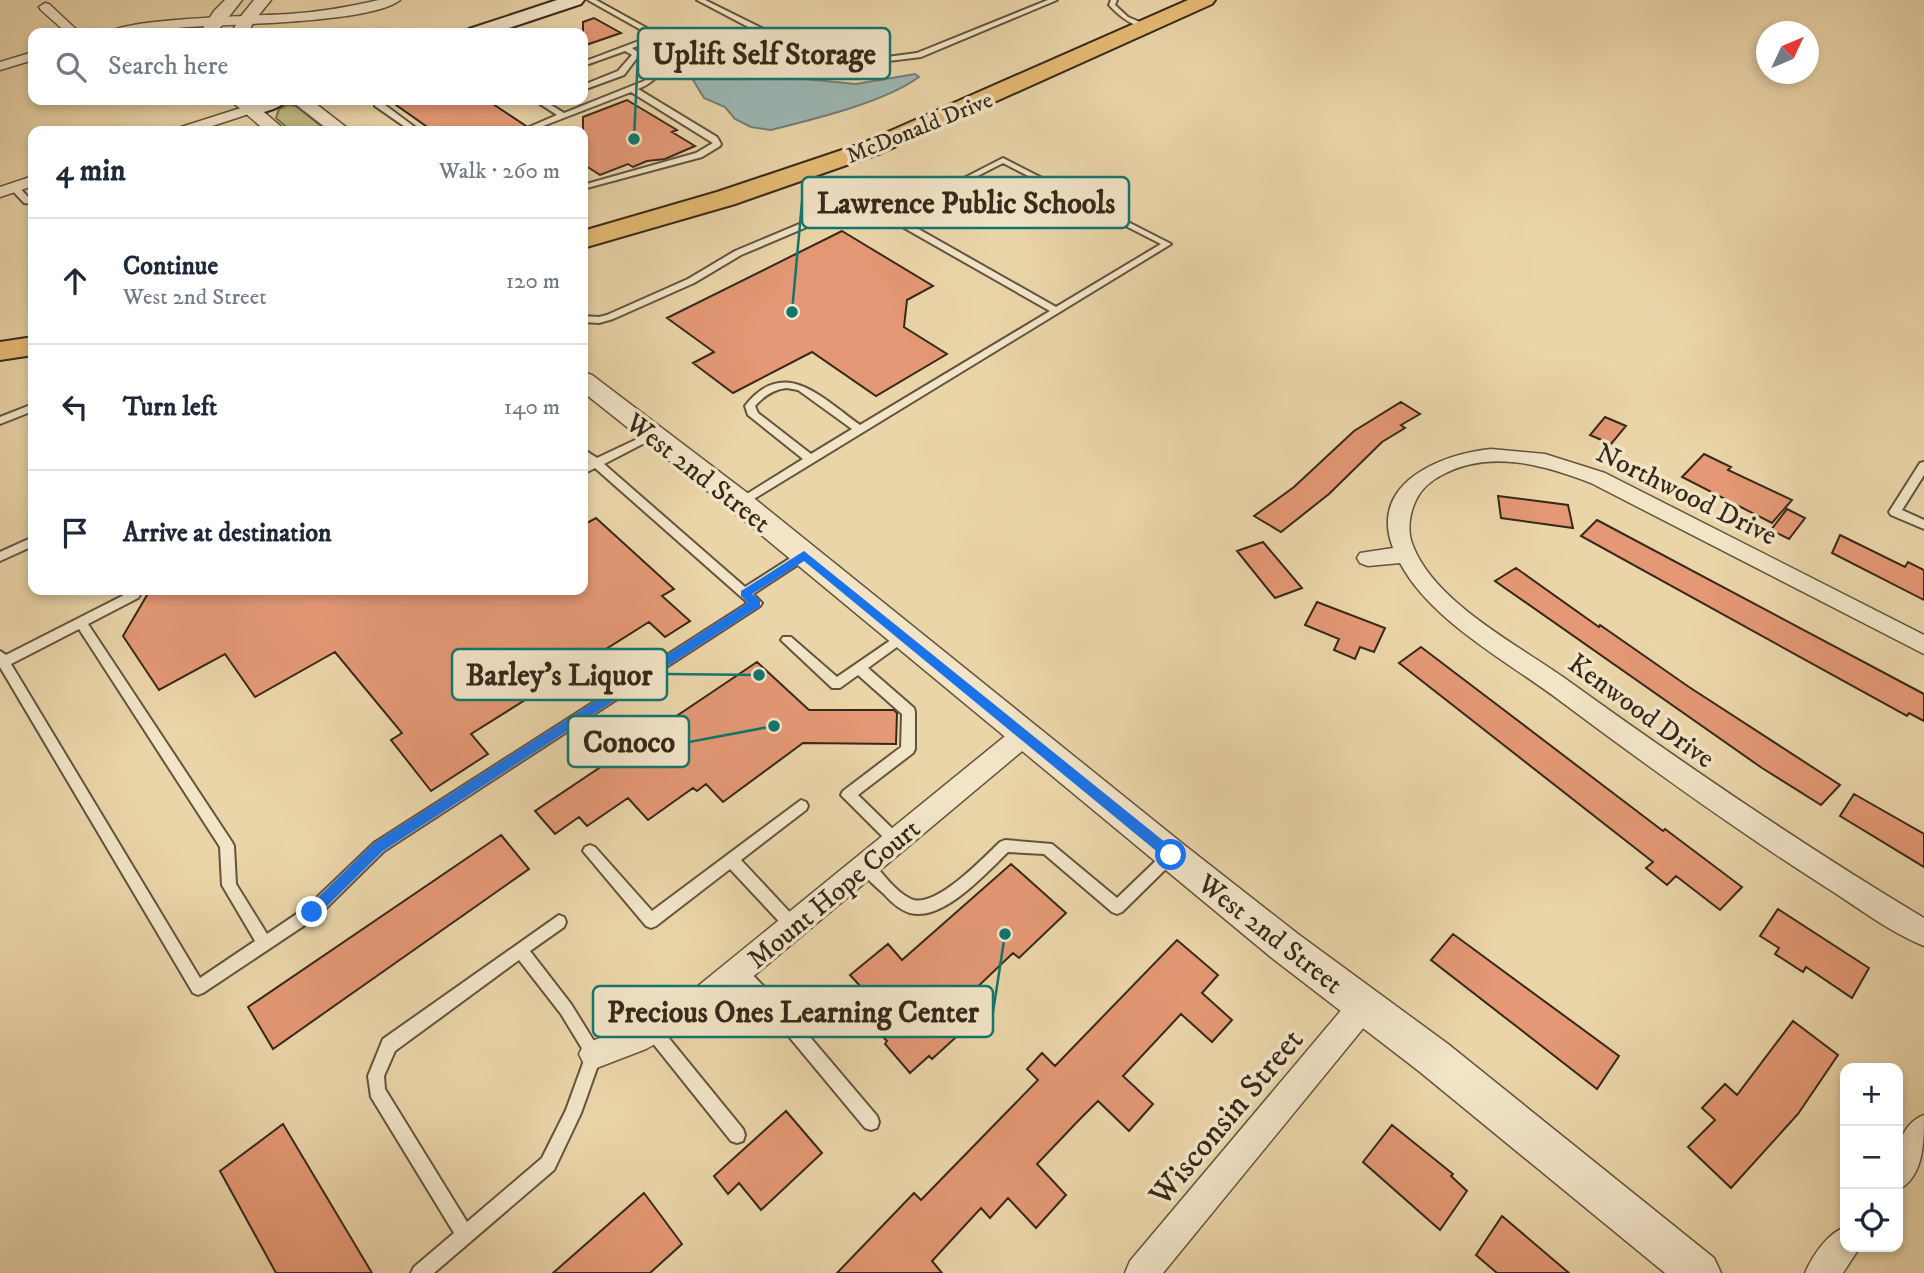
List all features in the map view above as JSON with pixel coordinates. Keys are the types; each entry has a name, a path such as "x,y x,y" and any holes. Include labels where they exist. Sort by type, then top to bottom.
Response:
{"highway":[{"name":"McDonald Drive","path":"588,239 726,198 872,148 1205,0"},
{"path":"0,351 28,347"}],"main road":[{"path":"491,28 575,0"}],"street":[{"path":"211,28 234,0"},
{"path":"243,27 263,0"},
{"path":"145,28 163,25 243,27 328,16 394,0"},
{"path":"45,7 68,28"},
{"path":"0,66 28,58"},
{"path":"194,126 243,105"},
{"path":"246,105 270,126"},
{"path":"306,105 335,126"},
{"path":"7,190 28,183"},
{"name":"West 2nd Street","path":"588,384 740,502 1171,855 1434,1058 1699,1273"},
{"name":"Northwood Drive","path":"1415,484 1428,474 1487,445 1560,464 1598,478 1924,645"},
{"name":"Kenwood Drive","path":"1415,484 1406,497 1399,531 1405,555 1425,585 1458,613 1665,765 1779,843 1924,933"},
{"path":"1368,558 1405,555"},
{"name":"Mount Hope Court","path":"594,1054 653,1031 697,1006 1024,735"},
{"name":"Wisconsin Street","path":"1142,1273 1364,1005"},
{"path":"1903,1166 1924,1130"},
{"path":"1822,1273 1840,1250"}],"lane":[{"path":"537,126 653,79 673,50 673,45 591,0"},
{"path":"700,0 803,52 826,58 872,61 928,51 1054,0"},
{"path":"1114,0 1112,5 1116,12 1147,27"},
{"path":"588,62 658,36"},
{"path":"588,86 621,73 636,54 626,48"},
{"path":"588,186 699,155 717,144 714,139 632,89"},
{"path":"379,105 409,126"},
{"path":"546,105 564,116"},
{"path":"588,319 599,320 691,281 738,253 838,211 851,209 885,216 900,214 1003,160 1167,244 740,502"},
{"path":"7,190 28,201"},
{"path":"900,214 902,223 1057,311"},
{"path":"811,460 752,415 750,406 757,397 779,385 792,384 802,388 860,430"},
{"path":"0,421 28,409"},
{"path":"588,468 652,435"},
{"path":"134,595 2,659 198,988 312,912 379,847 756,603 588,456"},
{"path":"1924,466 1895,512 1924,525"},
{"path":"0,557 28,543"},
{"path":"745,593 804,555"},
{"path":"81,623 227,846 229,885 265,944"},
{"path":"787,640 836,684 904,636"},
{"path":"859,668 909,712 908,749 848,795 896,841"},
{"path":"590,851 651,921 801,806"},
{"path":"866,866 912,907 925,907 942,901 1006,846 1047,848 1117,907 1171,855"},
{"path":"731,860 793,926"},
{"path":"465,1235 377,1091 376,1076 389,1045 559,922"},
{"path":"420,1273 548,1164 573,1113 594,1054 566,1009 520,950"},
{"path":"739,971 787,1022 871,1122"},
{"path":"653,1031 737,1135"}],"shaded area":[{"path":"288,105 296,106 321,126 285,126 276,118 279,109"}],"water":[{"path":"710,64 728,67 738,64 784,77 856,84 915,74 919,77 868,102 771,130 751,127 735,119 725,107 704,98 693,80 708,72"}],"building":[{"path":"594,18 621,33 588,44 588,28 583,28 583,22"},
{"path":"627,100 677,130 672,132 695,146 665,159 647,161 633,167 628,164 600,175 588,167 588,126 583,126 583,117"},
{"path":"396,105 494,105 526,126 426,126"},
{"path":"842,231 933,286 907,300 904,327 947,354 876,396 812,352 733,393 693,363 714,352 667,318"},
{"path":"1401,402 1420,414 1401,425 1405,428 1382,442 1329,494 1281,532 1254,516 1294,487 1354,431"},
{"path":"1605,417 1626,426 1611,444 1590,435"},
{"path":"1704,454 1731,467 1728,470 1792,500 1772,523 1682,477"},
{"path":"1498,496 1568,505 1573,528 1501,518"},
{"path":"1787,509 1805,518 1789,539 1771,530"},
{"path":"596,518 674,589 662,596 690,621 665,637 649,622 471,734 488,754 431,791 391,740 402,733 335,652 255,697 225,654 159,690 123,636 147,595 588,595 588,522"},
{"path":"1597,520 1924,694 1924,721 1909,713 1907,716 1581,536"},
{"path":"1840,535 1905,567 1908,562 1924,570 1924,600 1832,553"},
{"path":"1263,542 1302,588 1275,598 1237,551"},
{"path":"1516,568 1599,627 1600,625 1689,687 1840,785 1821,805 1762,768 1495,581"},
{"path":"1317,602 1385,628 1374,652 1360,647 1355,659 1334,650 1339,639 1305,625"},
{"path":"1421,647 1663,831 1665,829 1742,887 1720,910 1676,876 1667,885 1646,868 1653,862 1399,663"},
{"path":"757,662 809,710 894,710 897,713 896,744 803,743 723,802 706,784 697,791 693,788 648,820 628,798 587,826 579,817 555,834 535,811"},
{"path":"1854,794 1924,834 1924,867 1840,816"},
{"path":"501,835 529,869 273,1049 248,1007"},
{"path":"1011,864 1066,913 1019,958 1013,953 951,1012 966,1028 932,1059 929,1056 910,1073 885,1044 887,1041 880,1034 888,1027 856,993 862,988 850,975 888,944 902,960"},
{"path":"1778,909 1869,968 1852,998 1806,967 1803,972 1775,954 1779,948 1760,936"},
{"path":"1453,934 1619,1056 1597,1089 1431,960"},
{"path":"1177,940 1218,975 1202,993 1232,1020 1212,1042 1181,1014 1123,1076 1153,1104 1129,1131 1098,1101 1037,1164 1066,1195 1036,1228 1008,1198 990,1218 981,1208 932,1261 942,1273 837,1273 914,1193 921,1200 1038,1080 1027,1069 1042,1053 1055,1066"},
{"path":"1793,1021 1838,1055 1798,1114 1731,1188 1688,1147 1715,1120 1702,1108 1725,1084 1737,1095"},
{"path":"786,1111 822,1153 761,1210 739,1183 728,1194 714,1176"},
{"path":"283,1124 372,1273 276,1273 220,1171"},
{"path":"1392,1125 1453,1174 1451,1176 1467,1191 1440,1230 1363,1162"},
{"path":"644,1193 682,1244 650,1273 553,1273"},
{"path":"1502,1216 1569,1273 1497,1273 1476,1255"}],"place":[{"name":"Uplift Self Storage","path":"634,139"},
{"name":"Lawrence Public Schools","path":"792,312"},
{"name":"Barley's Liquor","path":"759,675"},
{"name":"Conoco","path":"774,726"},
{"name":"Precious Ones Learning Center","path":"1005,934"}],"route":[{"path":"312,912 379,847 756,603 745,593 804,555 1171,855"}]}
